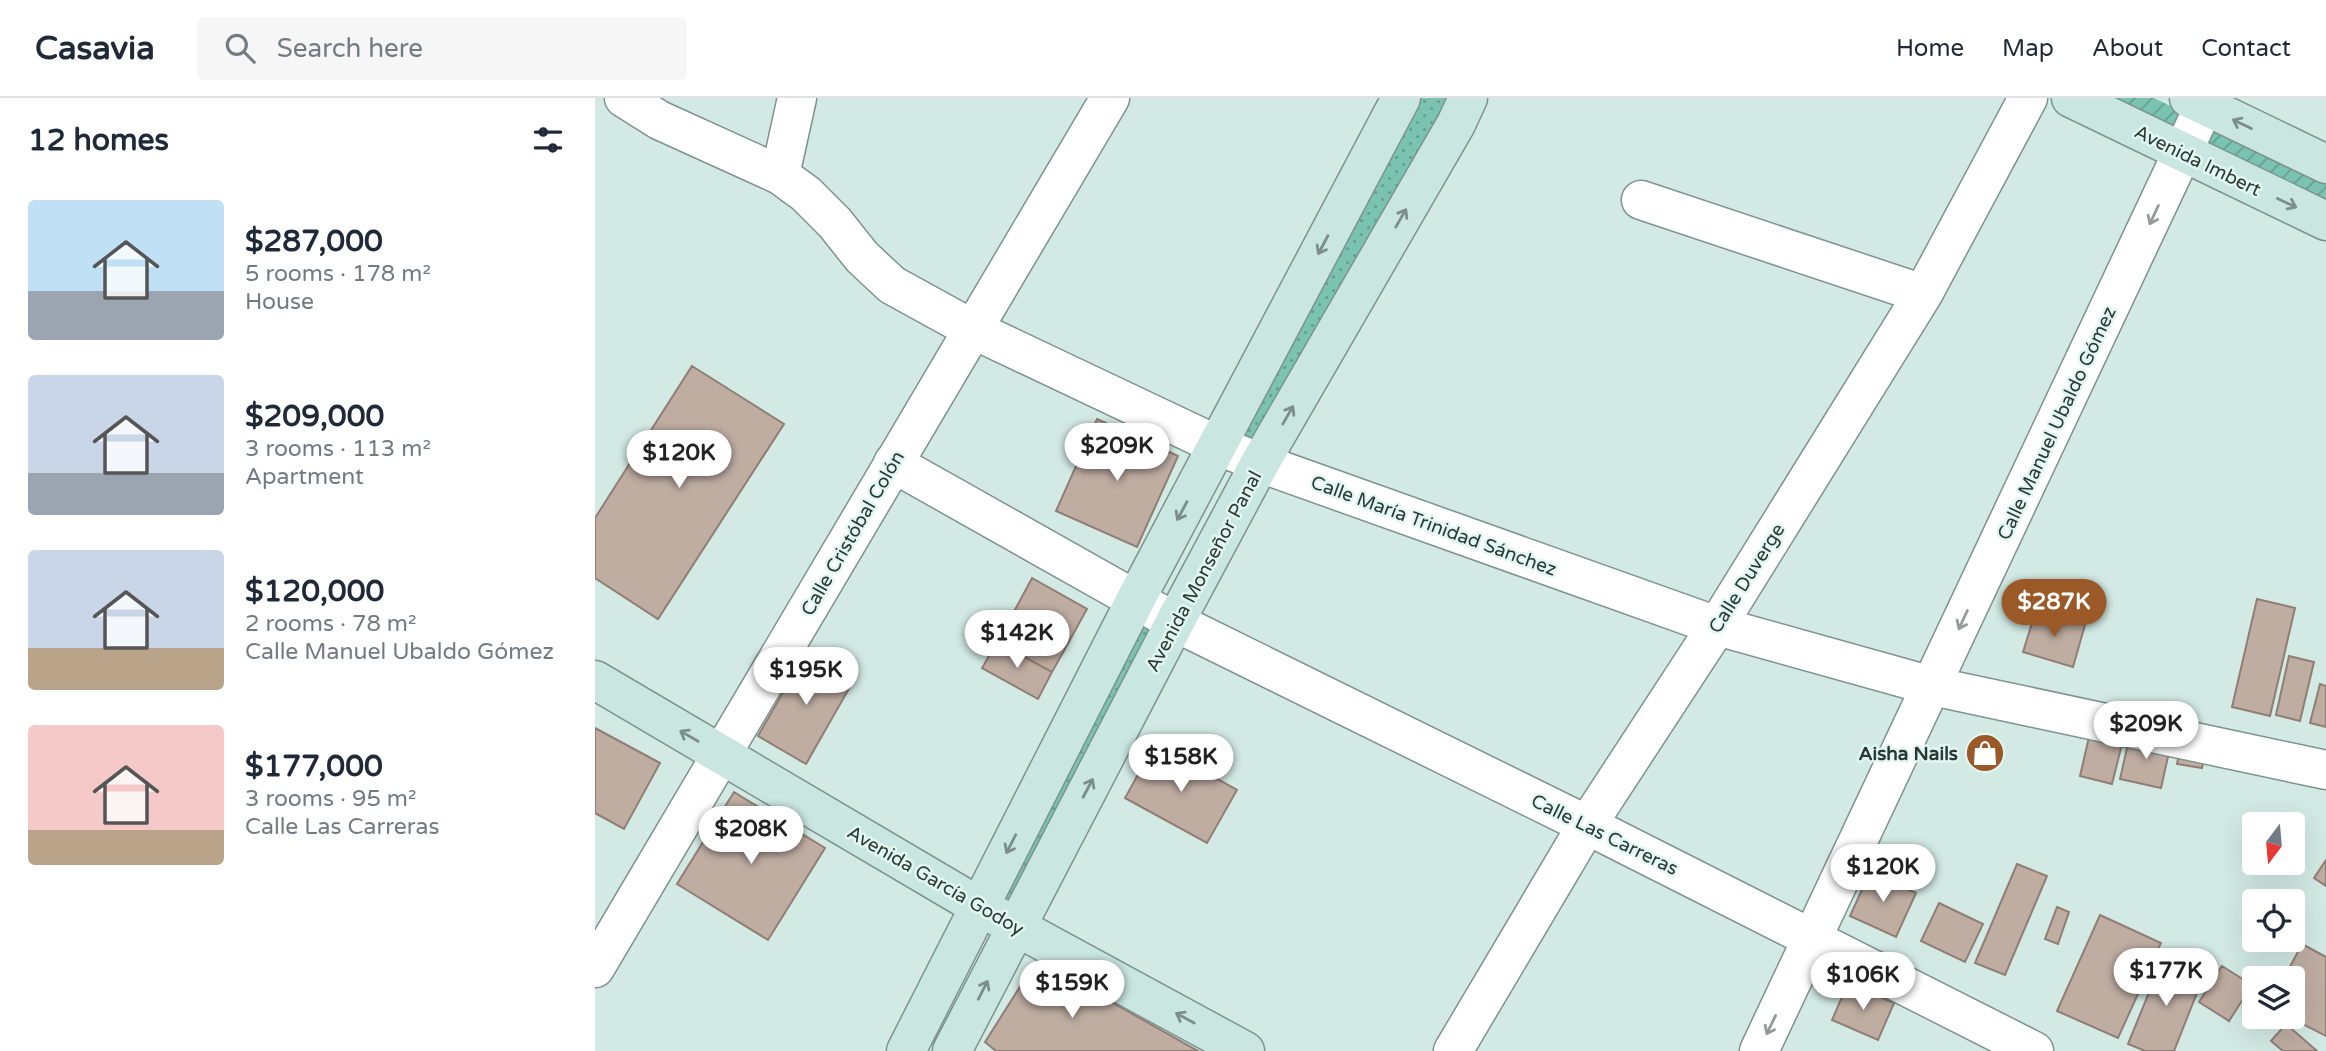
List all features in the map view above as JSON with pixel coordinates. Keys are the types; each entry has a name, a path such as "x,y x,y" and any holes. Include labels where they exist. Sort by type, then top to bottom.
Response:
{"main road":[{"path":"906,1051 1136,599 1401,98"},
{"name":"Avenida Monseñor Panal","path":"952,1051 1260,463 1456,124 1468,98"},
{"name":"Avenida Imbert","path":"2071,98 2326,221"},
{"path":"2201,101 2326,164"},
{"name":"Avenida García Godoy","path":"595,680 980,906 1245,1051"}],"street":[{"name":"Calle María Trinidad Sánchez","path":"624,98 659,120 780,175 806,194 835,223 862,257 892,285 972,329 1260,463 1717,626 1932,686 2326,770"},
{"path":"780,175 797,98"},
{"name":"Calle Cristóbal Colón","path":"595,968 1110,98"},
{"name":"Calle Duverge","path":"1453,1051 1587,825 1717,626 1923,294 2028,98"},
{"name":"Calle Manuel Ubaldo Gómez","path":"1759,1051 2183,153 2201,101"},
{"path":"1641,200 1923,294"},
{"name":"Calle Las Carreras","path":"893,463 1175,622 1587,825 2034,1051"}],"green space":[{"path":"1414,98 1450,98 1255,446 1236,436"},
{"path":"2094,98 2154,98 2187,114 2178,140"},
{"path":"2210,117 2326,173 2326,212 2199,152"},
{"path":"1139,612 1164,626 1012,912 993,903"}],"building":[{"path":"692,366 784,424 658,619 595,578 595,518"},
{"path":"1097,419 1178,456 1137,547 1056,511"},
{"path":"1032,578 1087,609 1065,649 1010,619"},
{"path":"2257,599 2295,608 2270,716 2232,707"},
{"path":"2036,610 2085,625 2073,667 2023,652"},
{"path":"1010,619 1065,649 1052,672 997,642"},
{"path":"997,642 1052,672 1038,699 982,668"},
{"path":"807,651 855,678 806,764 758,736"},
{"path":"2289,656 2314,662 2300,721 2276,715"},
{"path":"2320,684 2326,686 2326,727 2310,723"},
{"path":"2092,724 2125,732 2112,784 2080,776"},
{"path":"595,728 660,763 624,829 595,813"},
{"path":"2129,739 2172,739 2161,788 2120,779"},
{"path":"1155,744 1237,790 1207,843 1125,798"},
{"path":"2181,744 2206,749 2202,768 2177,764"},
{"path":"734,792 825,848 768,940 677,884"},
{"path":"2326,860 2326,886 2314,878"},
{"path":"2017,864 2047,876 2005,975 1975,963"},
{"path":"1870,872 1916,893 1896,937 1850,916"},
{"path":"1939,903 1983,924 1965,962 1921,941"},
{"path":"2057,907 2069,912 2058,944 2045,939"},
{"path":"2100,915 2161,943 2118,1038 2057,1011"},
{"path":"2305,946 2326,957 2326,1036 2305,1025 2305,966 2290,966 2298,952 2305,952"},
{"path":"2163,958 2204,975 2174,1051 2145,1051 2128,1044"},
{"path":"1037,960 1198,1051 996,1051 985,1042"},
{"path":"2222,966 2242,979 2242,1001 2229,1021 2199,1002"},
{"path":"1848,983 1894,1003 1878,1040 1832,1020"},
{"path":"2282,1029 2292,1029 2317,1051 2283,1051 2271,1041"}],"place":[{"name":"Aisha Nails","path":"1985,753"}]}
